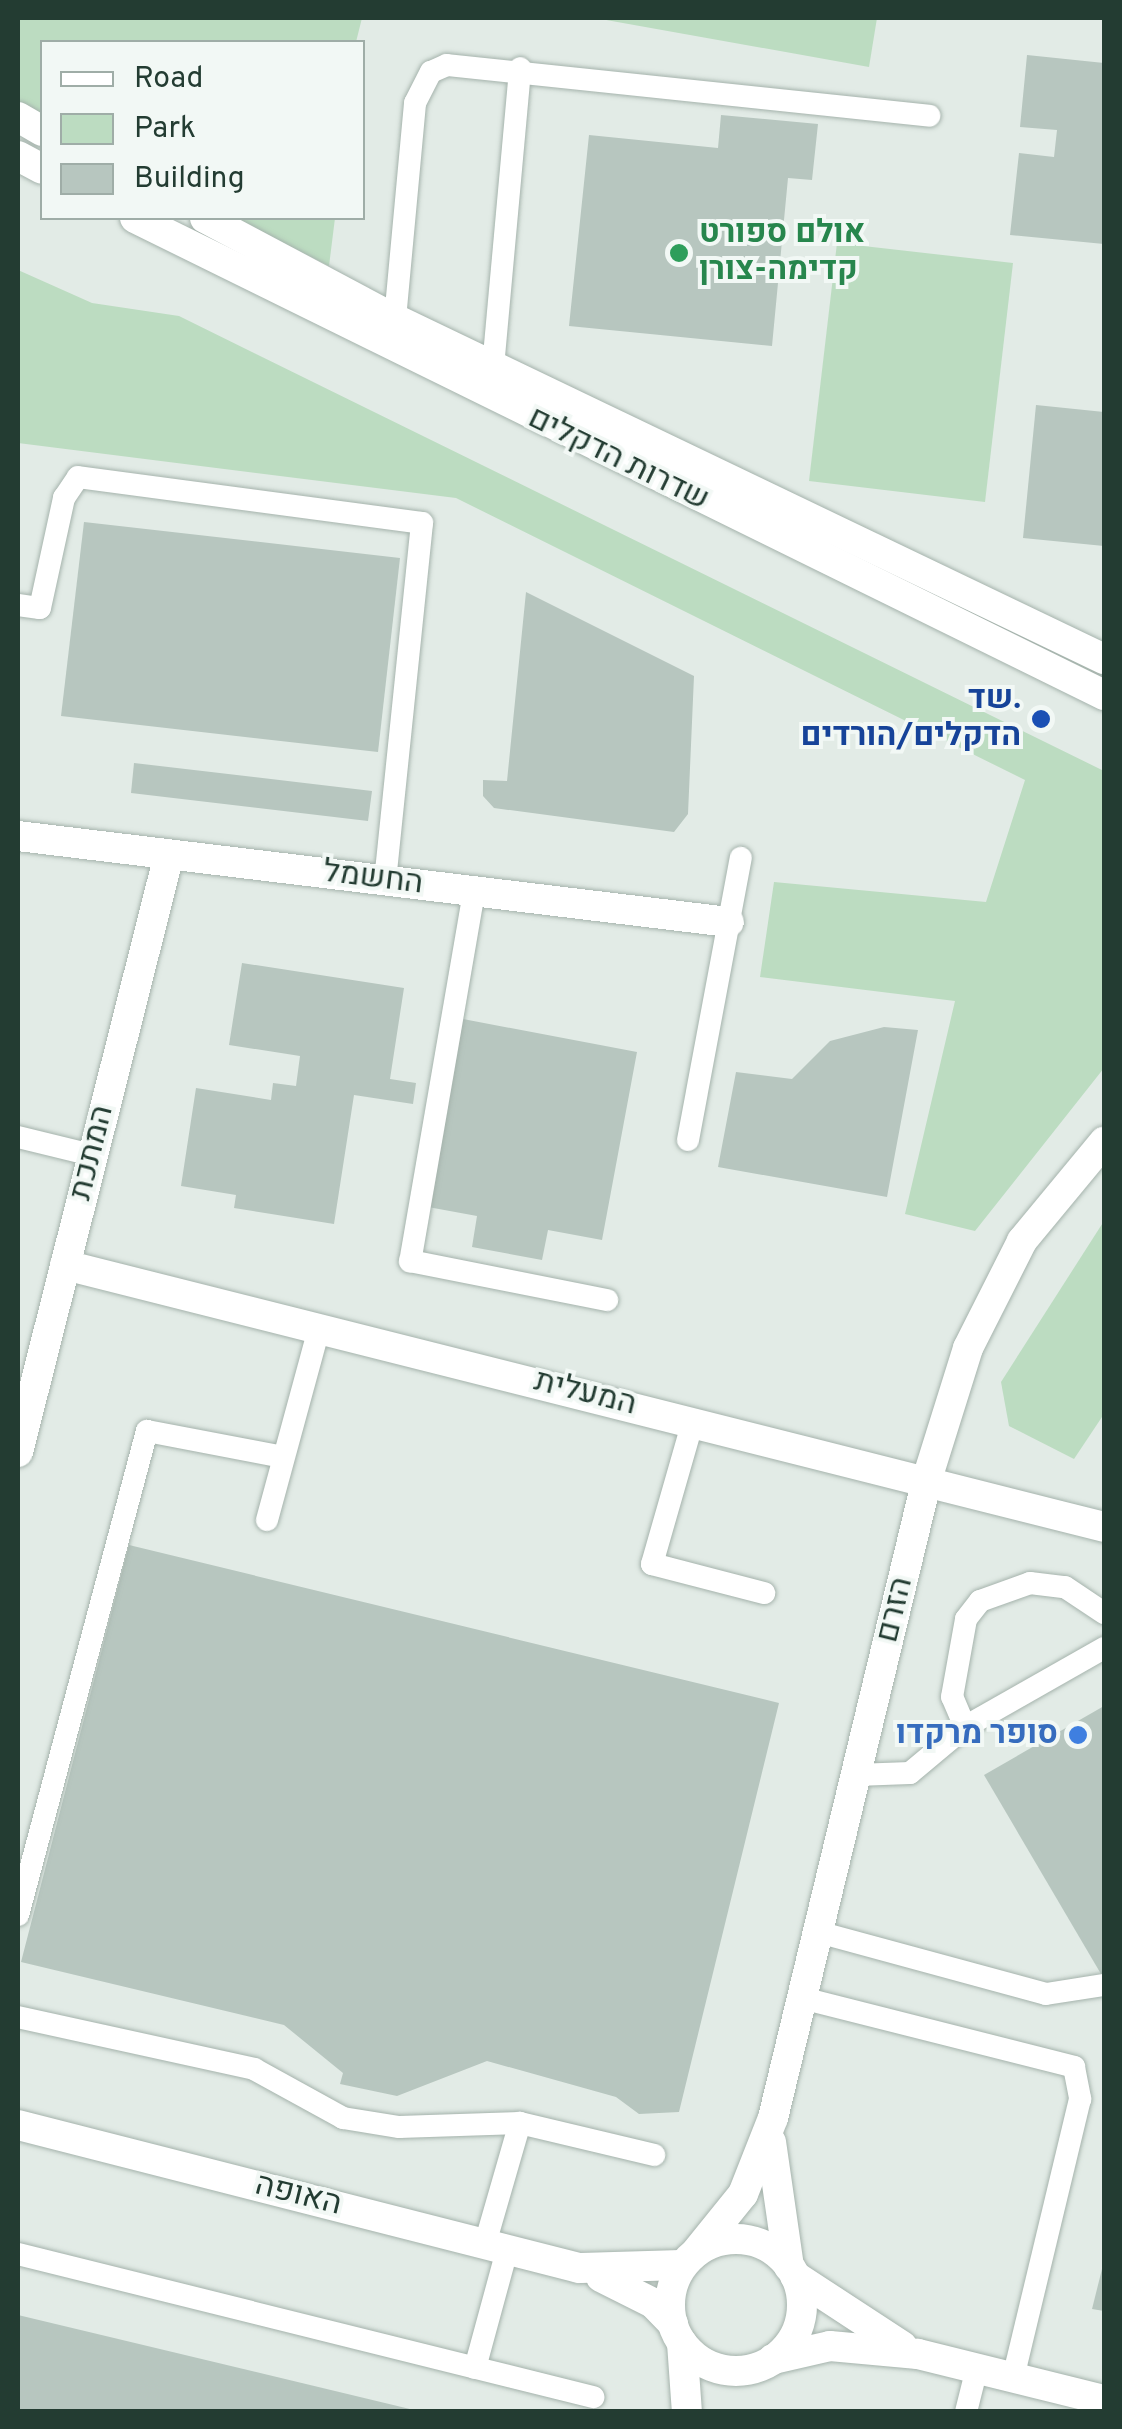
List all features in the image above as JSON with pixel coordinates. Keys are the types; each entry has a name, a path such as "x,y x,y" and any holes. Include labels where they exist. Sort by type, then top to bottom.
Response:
{"street":[{"path":"18,118 40,130"},
{"path":"18,156 40,168"},
{"name":"שדרות הדקלים","path":"139,220 1104,696"},
{"name":"שדרות הדקלים","path":"209,220 395,319 1104,659"},
{"name":"החשמל","path":"18,836 729,922"},
{"name":"המתכת","path":"18,1452 169,854"},
{"name":"הזרם","path":"690,2258 744,2194 773,2118 927,1479 992,1293 1039,1217 1104,1142"},
{"name":"המעלית","path":"65,1264 927,1479 1104,1527"},
{"name":"הזרם","path":"773,2118 772,2197 792,2272"},
{"name":"האופה","path":"18,2124 580,2268 653,2303 677,2333"},
{"path":"686,2412 671,2293 690,2258 748,2240 918,2354"},
{"name":"האופה","path":"580,2268 690,2258"},
{"path":"774,2358 798,2326 792,2272"},
{"path":"677,2333 724,2370 830,2346 918,2354 1104,2400"}],"lane":[{"path":"395,319 422,84 447,65 520,68 929,116"},
{"path":"493,366 520,68"},
{"path":"18,604 40,608 64,498 78,477 422,522 385,881"},
{"path":"688,1140 741,858"},
{"path":"474,892 410,1261 608,1300"},
{"path":"18,1138 92,1155"},
{"path":"267,1520 319,1328"},
{"path":"693,1421 652,1564 764,1592"},
{"path":"18,1915 146,1431 284,1457"},
{"path":"965,1726 952,1697 966,1618 980,1601 1030,1584 1065,1587 1104,1613"},
{"path":"856,1775 910,1773 965,1726 1104,1648"},
{"path":"818,1932 1046,1994 1104,1985"},
{"path":"802,1998 1074,2067 1080,2098 1013,2378"},
{"path":"18,2017 254,2068 344,2118 400,2127 520,2123 654,2156"},
{"path":"475,2368 520,2123"},
{"path":"18,2254 593,2397"},
{"path":"966,2412 978,2368"}],"green space":[{"path":"18,18 362,18 356,40 40,40 40,119 18,104"},
{"path":"595,18 877,18 869,67"},
{"path":"238,220 335,220 329,266"},
{"path":"837,243 1013,263 985,502 809,481"},
{"path":"18,270 92,303 179,316 1104,771 1104,1068 975,1231 905,1214 955,1001 760,977 774,882 986,902 1025,780 456,498 18,443"},
{"path":"1104,1221 1104,1414 1074,1459 1009,1426 1001,1382"}],"building":[{"path":"1027,55 1104,63 1104,244 1010,235 1019,153 1054,157 1057,130 1020,127"},
{"name":"אולם ספורט קדימה-צורן","path":"721,115 818,124 812,180 788,178 772,346 569,326 589,135 718,148"},
{"path":"1036,405 1104,412 1104,546 1023,538"},
{"path":"84,522 400,558 378,752 61,716"},
{"path":"526,592 694,676 688,814 674,832 494,808 483,796 483,780 507,781"},
{"path":"134,763 372,791 368,821 131,793"},
{"path":"242,963 404,988 390,1079 416,1083 413,1104 354,1095 334,1224 234,1208 236,1195 181,1186 196,1088 271,1100 273,1083 296,1086 300,1056 229,1045"},
{"path":"463,1019 637,1052 602,1240 548,1230 542,1260 472,1247 477,1216 428,1207"},
{"path":"884,1027 918,1030 887,1197 718,1167 736,1072 792,1079 830,1041"},
{"path":"129,1545 779,1703 679,2112 639,2114 616,2097 487,2061 397,2096 340,2084 343,2073 284,2025 21,1962"},
{"path":"1104,1706 1104,1972 1101,1974 984,1775"},
{"path":"1104,2265 1104,2311 1092,2309"},
{"path":"18,2315 414,2410 18,2412"}],"place":[{"name":"אולם ספורט קדימה-צורן","path":"679,253"},
{"name":"שד. הדקלים/הורדים","path":"1041,719"},
{"name":"סופר מרקדו","path":"1078,1735"}]}
